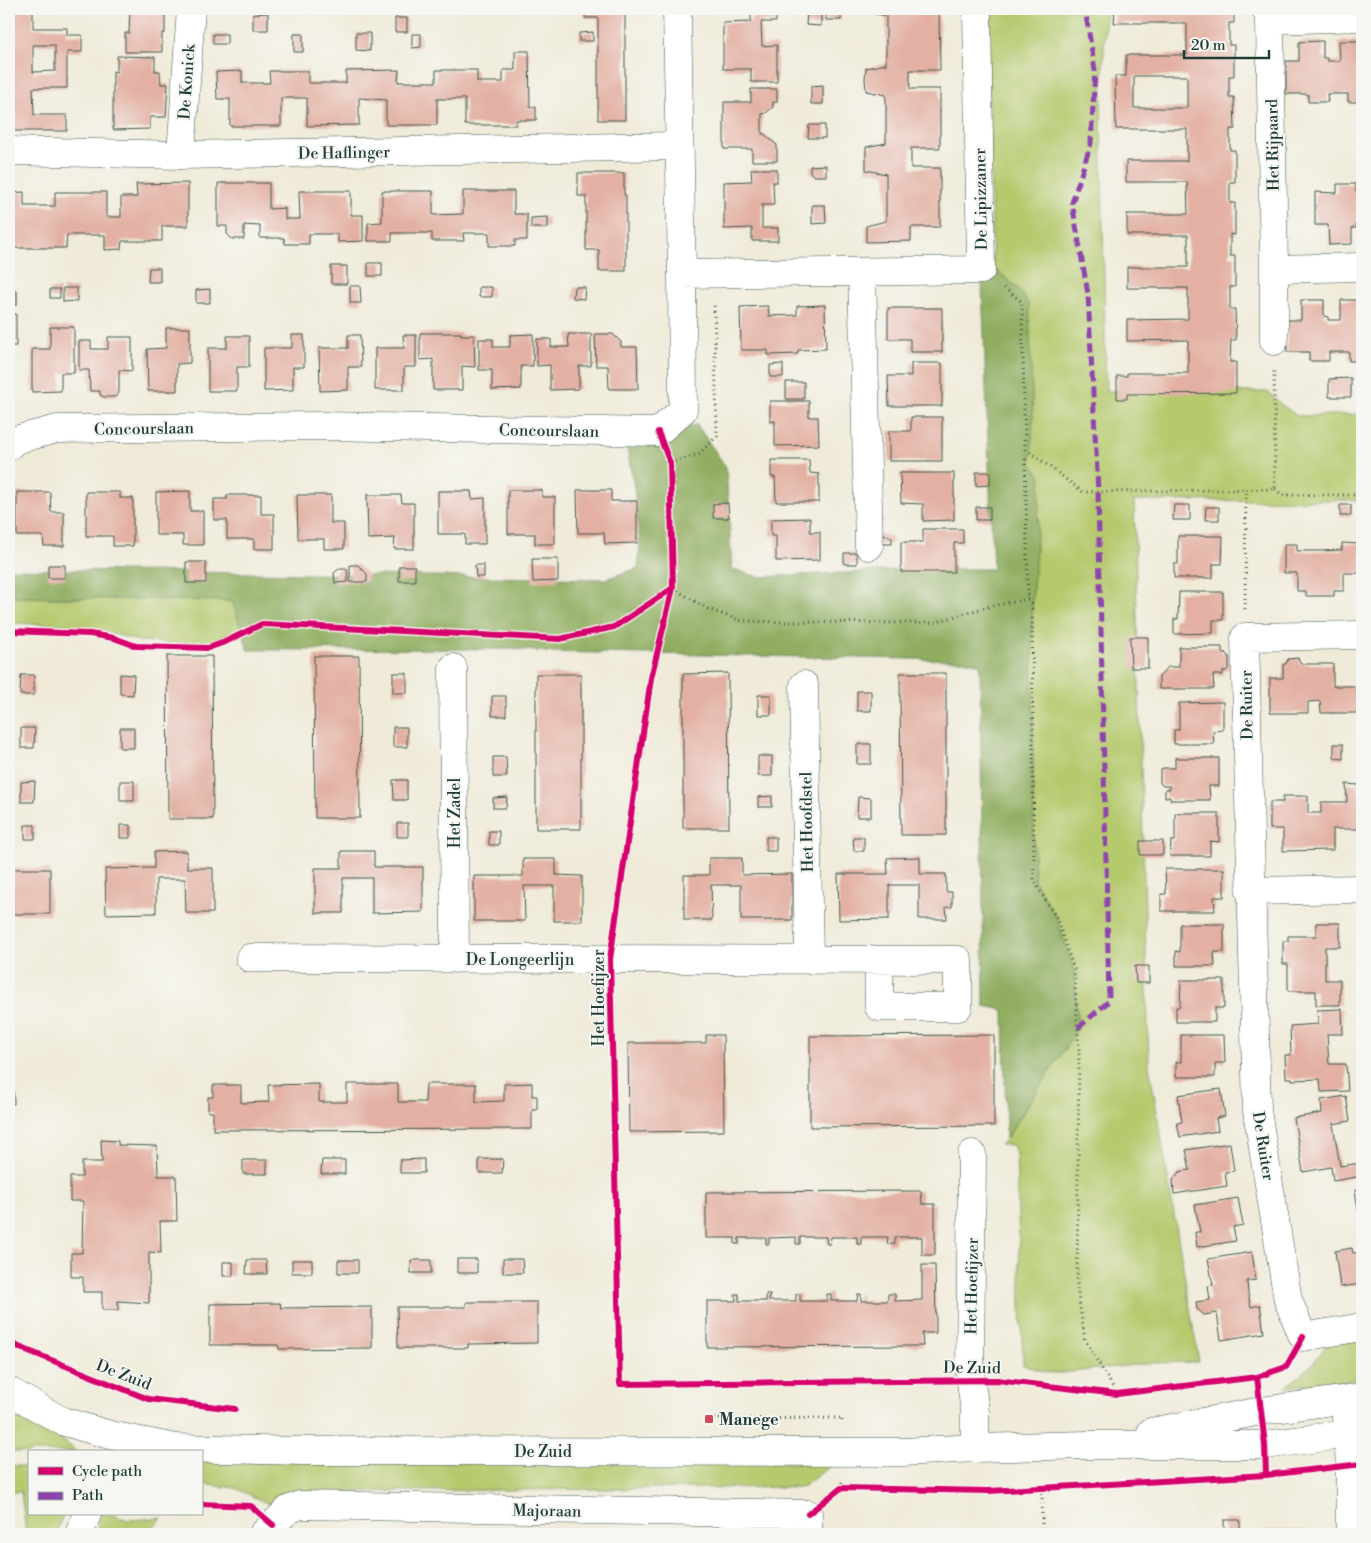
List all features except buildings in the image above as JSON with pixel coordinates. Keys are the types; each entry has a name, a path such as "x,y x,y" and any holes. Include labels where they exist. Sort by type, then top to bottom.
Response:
{"street":[{"name":"De Konick","path":"181,155 191,9"},
{"path":"658,432 683,410 677,9"},
{"name":"De Lipizzaner","path":"682,274 981,270 977,9"},
{"name":"Het Rijpaard","path":"1274,341 1268,14 1362,17"},
{"name":"De Haflinger","path":"9,152 181,155 678,146"},
{"path":"1274,269 1362,267"},
{"path":"862,272 869,546"},
{"name":"Concourslaan","path":"9,446 15,440 56,429 321,426 658,432"},
{"path":"1245,636 1362,634"},
{"name":"De Ruiter","path":"1245,636 1257,1111 1288,1300 1303,1337 1362,1327"},
{"name":"Het Zadel","path":"453,668 455,959"},
{"name":"Het Hoofdstel","path":"804,685 809,960"},
{"path":"1250,891 1362,889"},
{"name":"De Longeerlijn","path":"250,958 880,960"},
{"name":"Het Hoefijzer","path":"972,1154 970,1375 975,1412 975,1448"},
{"name":"De Zuid","path":"9,1391 62,1421 108,1443 176,1448 303,1451 903,1452 1088,1445 1265,1445 1355,1433"},
{"path":"1350,1534 1355,1433 1354,1399"},
{"name":"De Zuid","path":"1088,1445 1261,1411 1354,1399"},
{"name":"Majoraan","path":"263,1534 288,1510 300,1506 808,1524"},
{"path":"79,1534 86,1516"}],"path":[{"path":"673,588 708,609 742,621 933,623 986,607 1028,599 1022,302 981,270"},
{"path":"1274,341 1275,489"},
{"path":"658,432 670,463 670,472"},
{"path":"1025,448 1083,492 1275,489 1282,495 1362,495"},
{"path":"1245,636 1246,489"},
{"path":"668,595 673,588 673,579"},
{"path":"1032,603 1034,881 1056,917 1074,969 1076,989 1079,1050 1077,1287 1085,1340 1117,1394"},
{"path":"1108,1392 1117,1394 1126,1392"},
{"path":"808,1524 842,1488 850,1488"},
{"path":"1042,1488 1042,1534"},
{"path":"1033,1489 1051,1488"}],"green space":[{"path":"986,9 1106,9 1101,114 1106,391 1268,392 1297,416 1362,414 1362,500 1134,501 1149,1065 1199,1362 1153,1363 1053,1374 1023,1365 1016,1154 1013,1145 1000,1145 1006,1139 1078,1028 1074,969 1056,917 1034,881 1032,603 1041,477 1031,463 1033,417 1018,288 993,268"},
{"path":"993,268 1018,288 1029,304 1033,417 1031,463 1041,477 1032,603 1034,881 1056,917 1074,969 1078,1028 1006,1139 1004,1010 984,1006 980,664 963,660 546,652 514,649 248,650 232,601 9,597 9,569 605,579 638,568 640,545 634,486 625,439 676,439 690,426 697,425 726,467 732,569 759,577 924,569 993,569 982,284"},
{"path":"9,597 233,601 242,629 209,643 182,644 139,641 93,628 9,623"},
{"path":"1362,1335 1362,1379 1286,1387 1313,1364 1326,1345"},
{"path":"9,1413 60,1438 75,1450 28,1450 28,1453 9,1451"},
{"path":"202,1461 835,1463 802,1487 313,1492 275,1507 235,1488 202,1484"},
{"path":"9,1465 28,1467 28,1516 62,1516 56,1534 26,1534 21,1492 9,1492"},
{"path":"100,1516 116,1516 128,1520 162,1518 147,1534 95,1534"}],"marked path":[{"path":"1078,1028 1109,1001 1098,492 1088,294 1072,203 1091,143 1095,70 1085,9"}],"cycle path":[{"path":"9,631 90,634 114,638 136,646 208,648 262,624 560,639 614,627 673,588 670,463 658,432"},
{"path":"673,588 651,678 610,959 620,1384 997,1380 1117,1394 1257,1377 1286,1367 1303,1337"},
{"path":"9,1341 19,1347 148,1399 235,1409"},
{"path":"1257,1377 1265,1445 1266,1475"},
{"path":"808,1514 841,1488 989,1491 1266,1475 1362,1464"},
{"path":"202,1504 251,1506 273,1525"}],"place":[{"name":"Manege","path":"709,1419"}]}
